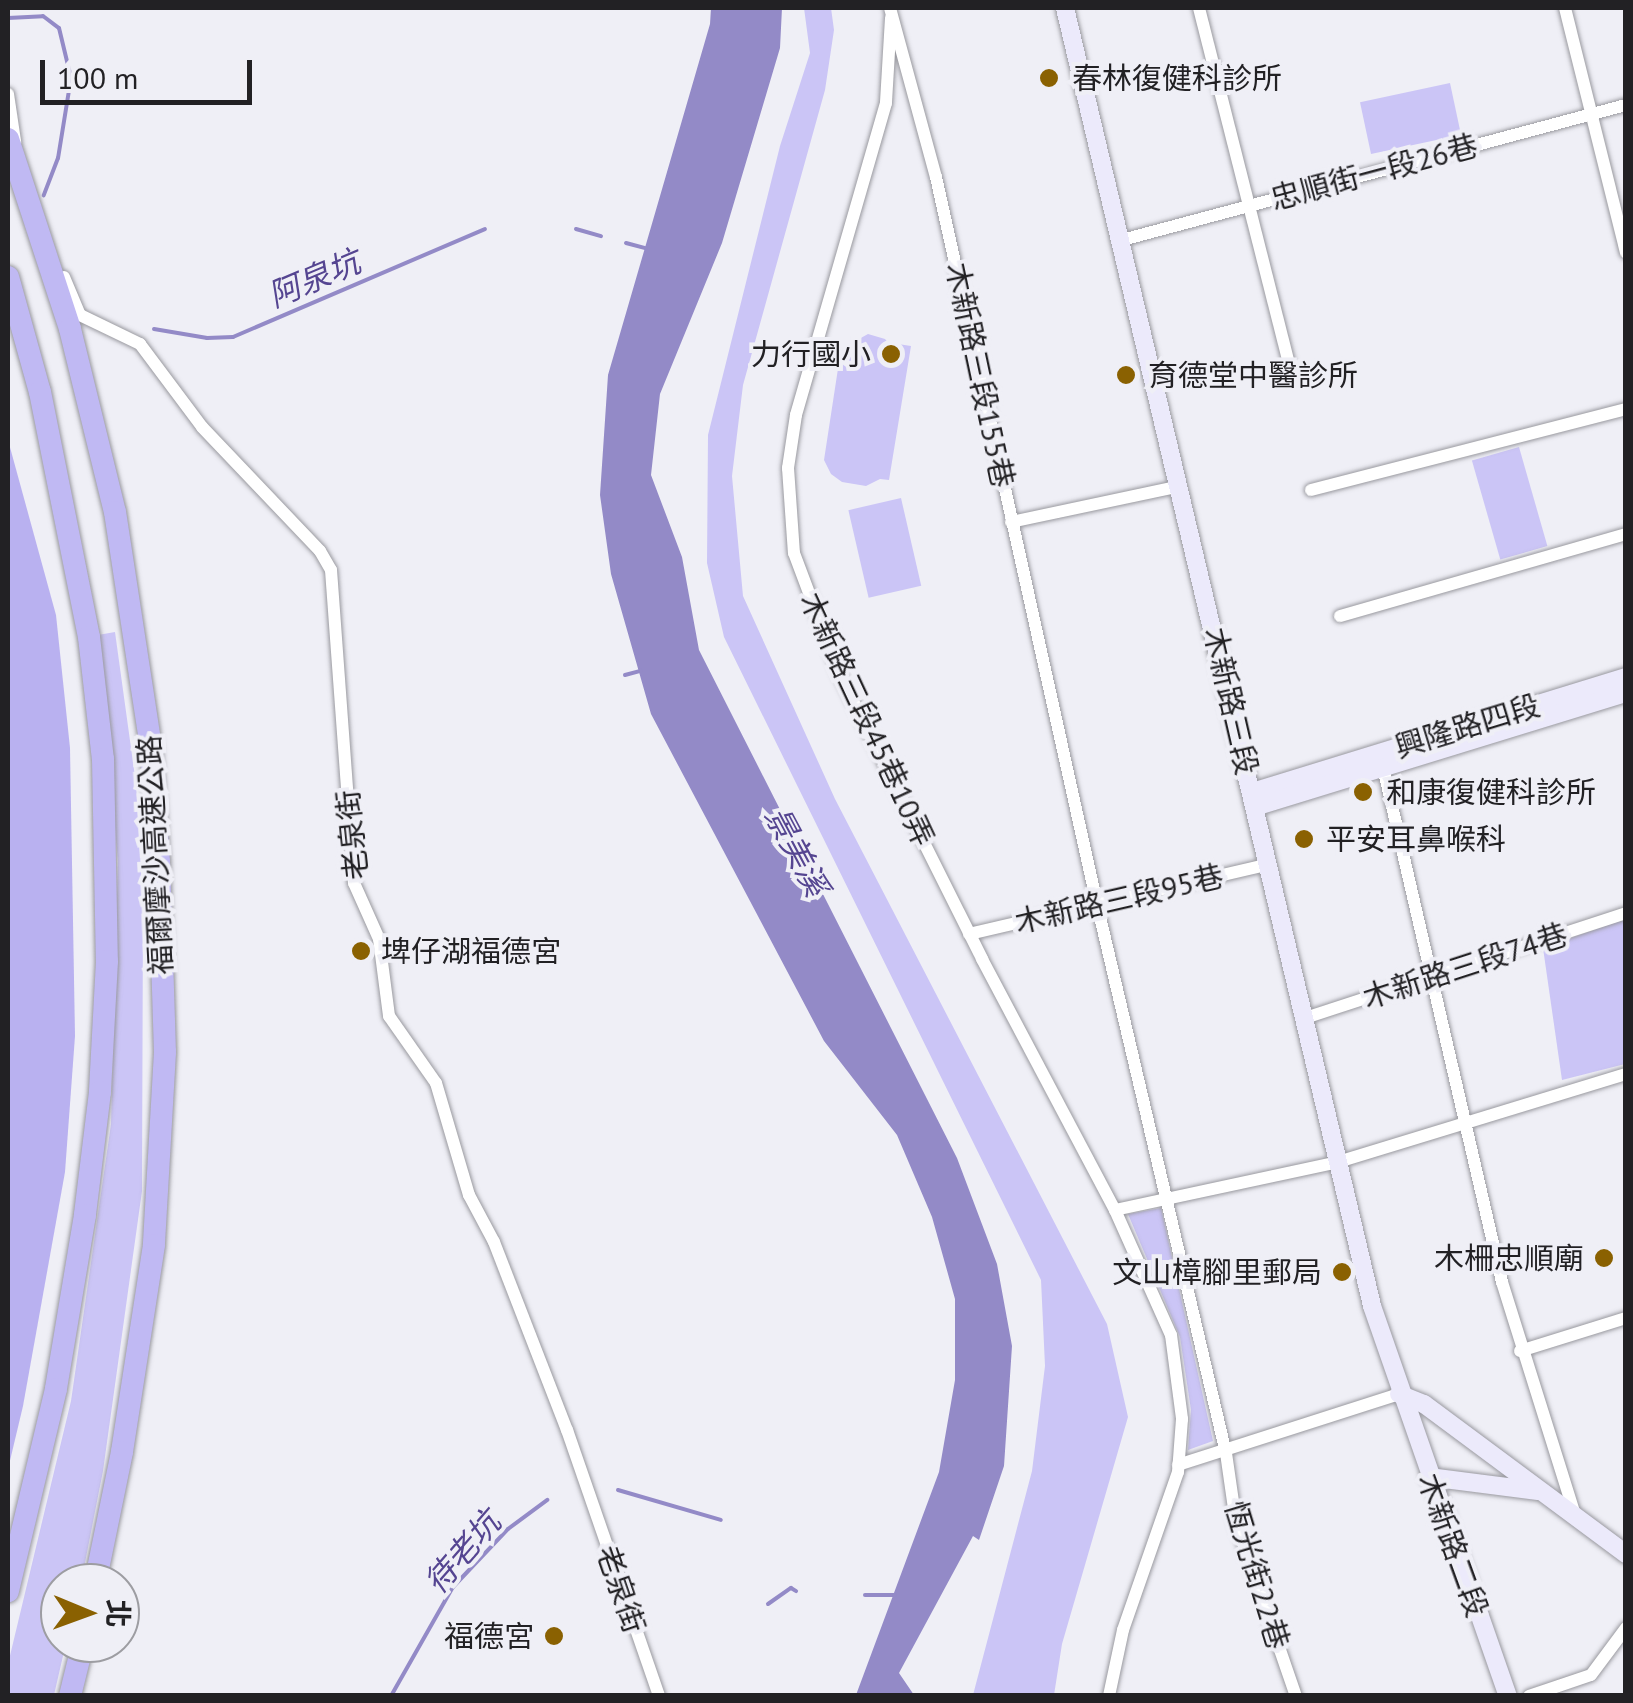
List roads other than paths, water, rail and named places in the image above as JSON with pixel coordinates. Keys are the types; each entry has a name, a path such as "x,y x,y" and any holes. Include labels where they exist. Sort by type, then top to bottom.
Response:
{"highway":[{"name":"福爾摩沙高速公路","path":"8,140 70,330 115,512 151,748 164,1052 154,1245 122,1452 99,1563"},
{"name":"福爾摩沙高速公路","path":"8,278 40,392 88,636 103,759 106,844 100,1092 56,1389 8,1592"},
{"path":"70,1696 77,1663"}],"main road":[{"name":"木新路三段","path":"1065,8 1372,1306 1400,1394"},
{"name":"興隆路四段","path":"1254,800 1626,677"},
{"name":"興隆路四段","path":"1254,800 1383,768 1626,692"},
{"name":"木新路二段","path":"1400,1394 1508,1696"},
{"path":"1400,1394 1424,1404 1626,1554"},
{"path":"1429,1476 1543,1492"}],"street":[{"path":"1199,8 1292,379"},
{"path":"1566,8 1626,252"},
{"name":"木新路三段155巷","path":"890,13 936,177 1011,522 1180,486"},
{"name":"木新路三段45巷10弄","path":"890,13 886,103 796,415 788,508 794,553 822,637 968,934 1116,1210 1171,1335 1182,1419 1178,1466 1165,1519 1123,1630 1109,1696"},
{"name":"老泉街","path":"8,94 18,150 48,240 80,315 140,344 202,427 320,551 331,570 354,883 380,939 389,1016 436,1083 470,1196 494,1242 567,1430 659,1696"},
{"name":"忠順街一段26巷","path":"1122,240 1626,104"},
{"path":"1310,490 1626,409"},
{"name":"恆光街22巷","path":"1011,522 1226,1453 1244,1552 1296,1696"},
{"path":"1340,616 1626,534"},
{"path":"1383,768 1464,1126 1520,1350 1576,1517"},
{"name":"木新路三段95巷","path":"968,934 1269,864"},
{"name":"木新路三段74巷","path":"1305,1018 1626,913"},
{"path":"1116,1210 1338,1162 1626,1074"},
{"path":"1520,1350 1626,1318"},
{"path":"1178,1466 1400,1394"},
{"path":"1528,1696 1591,1674 1626,1628"}],"water":[{"name":"景美溪","path":"711,8 782,8 780,48 722,243 660,394 651,475 682,557 699,650 957,1158 997,1264 1012,1346 1004,1466 979,1540 973,1536 899,1673 914,1695 856,1695 939,1472 955,1380 955,1299 932,1217 897,1135 824,1041 651,714 611,574 600,495 608,375 710,24"}],"waterway":[{"name":"阿泉坑","path":"8,18 43,16 59,28 71,78 58,158 44,195"},
{"name":"阿泉坑","path":"154,329 207,338 233,337 485,229"},
{"name":"阿泉坑","path":"576,229 601,236"},
{"name":"阿泉坑","path":"626,243 645,248"},
{"path":"625,675 640,671"},
{"name":"待老坑","path":"618,1490 721,1520"},
{"name":"待老坑","path":"391,1696 453,1587 508,1529 547,1500"},
{"name":"待老坑","path":"768,1604 791,1588 796,1591"},
{"name":"待老坑","path":"865,1595 895,1595"}],"place":[{"name":"春林復健科診所","path":"1049,78"},
{"name":"力行國小","path":"891,354"},
{"name":"育德堂中醫診所","path":"1126,375"},
{"name":"和康復健科診所","path":"1363,792"},
{"name":"平安耳鼻喉科","path":"1304,839"},
{"name":"埤仔湖福德宮","path":"361,951"},
{"name":"木柵忠順廟","path":"1604,1258"},
{"name":"文山樟腳里郵局","path":"1342,1272"},
{"name":"福德宮","path":"554,1636"}]}
